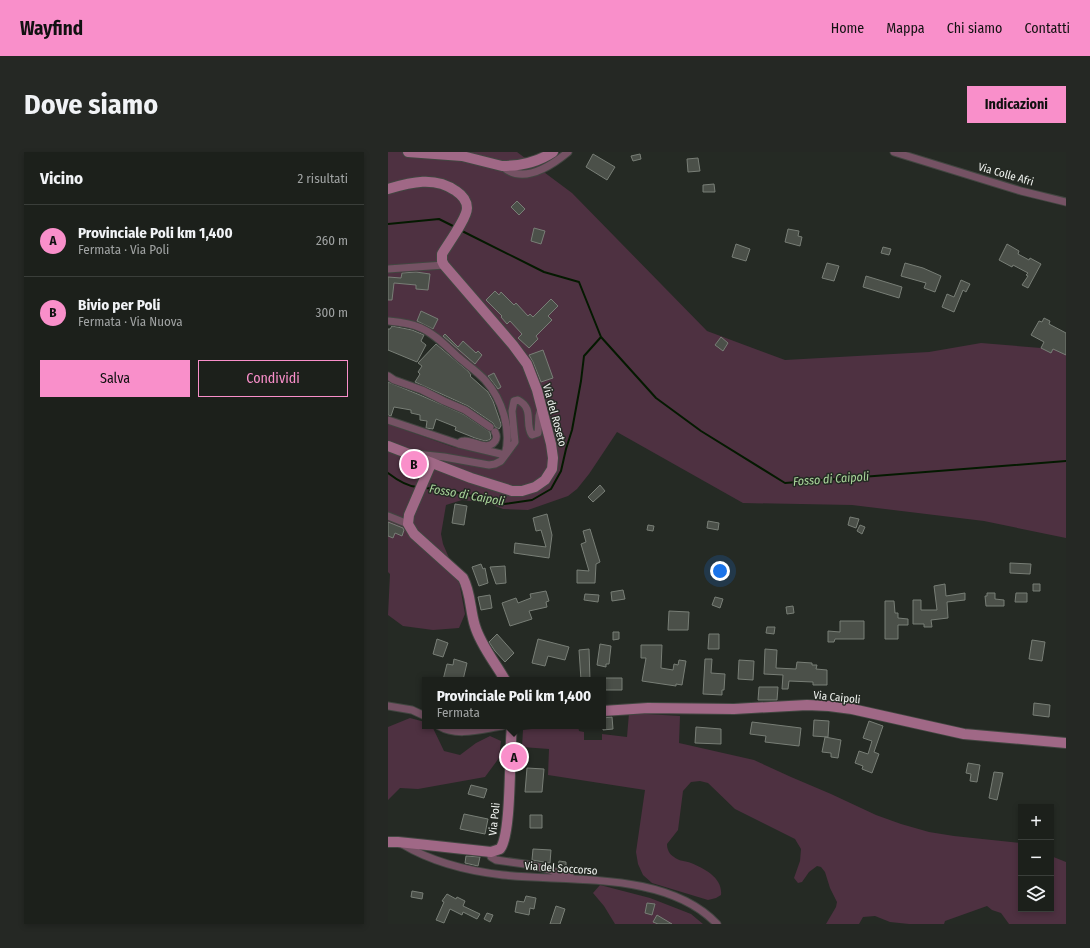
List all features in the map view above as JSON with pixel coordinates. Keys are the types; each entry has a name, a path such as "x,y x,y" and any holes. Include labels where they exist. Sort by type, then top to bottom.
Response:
{"street":[{"path":"408,152 462,156 502,166 529,163 553,152"},
{"path":"502,166 515,174 533,172 547,167 568,152"},
{"name":"Via Colle Afri","path":"894,152 1021,191 1066,202"},
{"path":"388,188 423,181 433,181 446,185 458,192 463,197 467,207 466,215 442,254 442,261 444,265 388,269"},
{"name":"Via del Roseto","path":"388,446 431,464 512,491 522,491 535,487 547,477 553,464 551,444 541,407 531,373 521,354 444,265"},
{"path":"388,321 411,324 428,331 444,343 484,380 497,399 507,425 508,436 505,455"},
{"path":"391,378 422,390 465,410 493,430 497,436 496,440 488,446 482,446 465,441 459,444"},
{"path":"408,454 444,457 491,465 500,462 515,442 512,411 514,401 518,400 523,402 526,407 529,417 530,432 532,435 538,433 541,407"},
{"path":"388,420 459,444 505,455"},
{"path":"431,464 409,519 416,536 463,578 467,587 474,622 480,638 503,677"},
{"path":"388,516 409,519"},
{"name":"Via Caipoli","path":"606,711 648,708 734,709 807,705 829,706 852,709 964,734 1066,743"},
{"path":"388,706 412,710 422,715"},
{"path":"444,729 458,732 480,729"},
{"name":"Via Poli","path":"393,842 491,852 497,851 504,842 506,833 512,729"},
{"name":"Via del Soccorso","path":"393,842 425,856 483,872 513,876 577,879 634,885 666,893 698,907 717,924"},
{"path":"491,852 491,857 496,860 532,865 577,879"}],"shaded area":[{"path":"388,152 517,152 572,193 707,331 785,360 929,352 981,343 1066,350 1066,538 984,521 852,505 743,503 617,432 589,474 577,489 568,496 528,510 503,509 488,503 462,500 446,505 441,534 443,544 459,581 465,614 459,628 433,630 403,626 388,615 390,574 388,572 388,424 453,447 499,457 506,453 507,425 490,386 432,334 388,321"},
{"path":"629,713 680,716 679,743 754,760 876,815 901,824 929,832 954,836 1018,843 1018,912 1054,912 1054,857 1066,862 1066,924 1009,924 1001,913 992,910 987,906 945,921 944,924 909,924 890,922 875,916 863,917 859,924 826,924 836,907 837,902 830,888 825,872 821,867 817,866 809,872 802,882 798,883 794,878 800,861 801,849 795,839 735,809 708,783 700,781 691,782 683,791 678,830 667,844 667,848 672,856 696,865 712,875 719,884 721,895 708,900 652,883 643,875 638,864 636,852 645,790 548,775 549,749 522,747 523,730 579,729 579,731 584,732 584,740 602,740 602,734 627,737"},
{"path":"410,718 422,721 422,729 433,729 444,751 460,755 476,743 490,736 501,741 499,758 485,777 418,789 400,788 388,800 388,727"},
{"path":"600,885 650,898 691,914 703,924 615,924 604,906 593,893"}],"building":[{"path":"593,154 615,167 607,180 586,167"},
{"path":"640,154 641,159 633,161 631,156"},
{"path":"698,158 700,171 688,172 687,159"},
{"path":"714,184 715,192 703,192 703,185"},
{"path":"517,201 525,209 519,215 511,207"},
{"path":"534,228 545,231 541,244 531,241"},
{"path":"788,229 799,231 798,236 802,237 800,246 785,242"},
{"path":"736,244 750,249 746,261 732,257"},
{"path":"1007,244 1019,251 1018,254 1041,264 1028,288 1022,285 1028,276 1026,275 1028,273 999,260"},
{"path":"883,247 891,249 889,255 881,253"},
{"path":"827,263 839,266 834,281 822,278"},
{"path":"905,263 923,268 941,276 935,292 924,288 926,283 901,276"},
{"path":"416,272 430,274 428,290 416,289 416,285 394,283 392,300 388,300 388,277 401,278 402,273"},
{"path":"866,276 902,287 899,298 863,287"},
{"path":"961,280 970,284 966,292 963,290 954,312 942,307 947,294 954,297"},
{"path":"495,291 499,295 501,292 514,305 516,303 528,316 530,314 533,317 551,299 558,306 548,316 552,320 536,336 538,339 529,348 518,338 522,334 510,321 507,324 501,317 502,316 486,300"},
{"path":"421,311 438,319 433,329 417,321"},
{"path":"1044,318 1050,321 1049,324 1066,333 1066,355 1053,349 1051,353 1041,348 1044,342 1031,335 1039,321 1042,322"},
{"path":"392,326 412,330 424,335 421,341 426,345 417,362 388,350 388,329"},
{"path":"445,334 458,347 463,341 476,353 478,351 482,355 475,364 443,336"},
{"path":"721,337 728,343 723,351 715,345"},
{"path":"436,344 468,371 471,375 470,376 488,392 493,401 501,424 499,429 495,427 493,423 468,406 415,382 420,374 418,372 422,366 418,363"},
{"path":"543,350 553,378 541,382 529,355"},
{"path":"494,373 501,387 498,389 488,376"},
{"path":"388,382 463,414 490,432 491,438 485,441 475,438 455,430 456,427 436,419 433,429 426,428 427,421 420,420 420,415 411,413 411,410 394,407 391,416 388,415"},
{"path":"600,485 605,491 593,502 588,497"},
{"path":"455,504 467,506 464,525 452,523"},
{"path":"547,514 552,535 549,558 514,553 515,543 546,547 541,530 536,531 533,518"},
{"path":"850,517 859,519 856,528 848,525"},
{"path":"708,521 719,523 718,530 707,528"},
{"path":"388,522 403,528 404,530 402,536 395,533 393,538 388,536"},
{"path":"648,525 654,526 653,531 647,530"},
{"path":"860,525 865,527 862,534 857,531"},
{"path":"590,529 600,562 596,564 595,583 577,583 577,570 589,571 581,544 586,542 583,531"},
{"path":"1010,563 1031,564 1030,574 1010,573"},
{"path":"481,564 483,569 485,568 488,583 479,586 472,567"},
{"path":"505,566 506,583 496,584 490,567"},
{"path":"945,584 946,596 965,593 965,600 947,602 948,618 931,620 932,627 924,627 924,624 913,624 913,600 921,600 921,610 937,610 934,586"},
{"path":"1033,584 1040,584 1040,591 1033,591"},
{"path":"623,590 625,599 612,601 611,592"},
{"path":"546,591 549,601 546,602 547,607 529,611 532,619 510,626 502,603 516,598 518,603 531,598 530,594"},
{"path":"987,593 995,593 995,599 1004,600 1004,606 986,606 985,596 987,596"},
{"path":"1016,593 1027,593 1027,602 1015,602"},
{"path":"585,594 599,595 598,602 584,600"},
{"path":"490,595 492,608 481,610 478,597"},
{"path":"715,597 723,599 720,608 712,605"},
{"path":"885,601 894,601 895,613 898,613 898,618 908,619 908,625 898,625 898,639 885,639"},
{"path":"793,606 794,613 787,614 786,607"},
{"path":"669,611 689,612 688,630 668,630"},
{"path":"840,621 864,621 864,639 835,639 834,642 828,642 828,631 840,632"},
{"path":"767,627 775,627 774,634 766,633"},
{"path":"613,632 619,632 619,639 613,640"},
{"path":"497,634 514,653 505,662 489,642"},
{"path":"709,634 719,634 719,649 708,649"},
{"path":"437,639 448,643 443,657 433,654"},
{"path":"538,639 569,647 565,660 548,656 545,666 532,663"},
{"path":"1032,640 1045,642 1042,661 1029,659"},
{"path":"600,644 611,646 609,664 606,664 606,667 597,665"},
{"path":"641,645 662,645 661,668 673,670 674,664 678,665 679,660 686,661 682,685 676,684 676,686 642,681 646,658 641,658"},
{"path":"589,649 590,677 581,677 579,650"},
{"path":"765,649 777,650 776,668 796,669 797,662 812,663 812,665 817,665 816,669 827,670 827,685 813,685 813,682 789,681 788,689 782,689 783,675 764,674"},
{"path":"454,659 467,663 464,677 444,677 447,664 453,665"},
{"path":"705,659 712,659 711,673 725,674 724,690 722,690 722,695 703,694"},
{"path":"739,660 754,661 753,680 738,679"},
{"path":"606,678 622,678 622,690 606,690"},
{"path":"759,687 778,687 777,700 758,700"},
{"path":"1034,703 1050,705 1049,717 1033,715"},
{"path":"612,717 613,729 603,730 606,729 606,718"},
{"path":"814,720 829,721 828,737 813,736"},
{"path":"869,721 883,726 874,752 879,754 872,773 862,769 863,766 855,763 859,751 868,754 872,741 863,738"},
{"path":"752,722 801,728 799,746 765,742 766,736 750,734"},
{"path":"696,727 721,729 721,744 695,743"},
{"path":"825,737 841,740 838,758 831,757 831,753 822,752"},
{"path":"968,763 980,765 977,782 970,781 971,774 966,773"},
{"path":"527,768 544,769 542,792 525,792"},
{"path":"994,772 1003,773 997,800 989,798"},
{"path":"471,785 487,789 484,798 468,794"},
{"path":"464,814 488,819 485,834 460,829"},
{"path":"530,815 542,815 542,828 530,828"},
{"path":"533,849 551,850 550,863 532,860"},
{"path":"466,856 480,857 478,866 465,863"},
{"path":"559,861 566,862 566,870 558,867"},
{"path":"412,891 423,893 422,899 411,897"},
{"path":"447,894 456,899 457,897 465,901 463,906 480,914 477,919 463,912 462,915 450,909 444,923 436,920 444,902 442,901"},
{"path":"526,896 536,898 534,909 530,908 529,915 515,912 517,901 524,902"},
{"path":"647,903 655,904 652,915 645,913"},
{"path":"556,906 565,909 560,924 550,924"},
{"path":"487,913 493,915 490,922 484,919"},
{"path":"657,915 672,924 658,924 653,922"}],"waterway":[{"name":"Fosso di Caipoli","path":"388,224 439,219 455,227"},
{"name":"Fosso di Caipoli","path":"460,230 544,272 579,282 601,337"},
{"name":"Fosso di Caipoli","path":"423,488 443,489 504,504 532,500 551,489 561,471 572,430 584,356 601,337 656,398 701,431 785,483 1066,461"},
{"name":"Fosso di Caipoli","path":"388,473 402,482 417,487"}],"place":[{"name":"Bivio per Poli","path":"414,464"},
{"name":"Provinciale Poli km 1,400","path":"514,757"}]}
